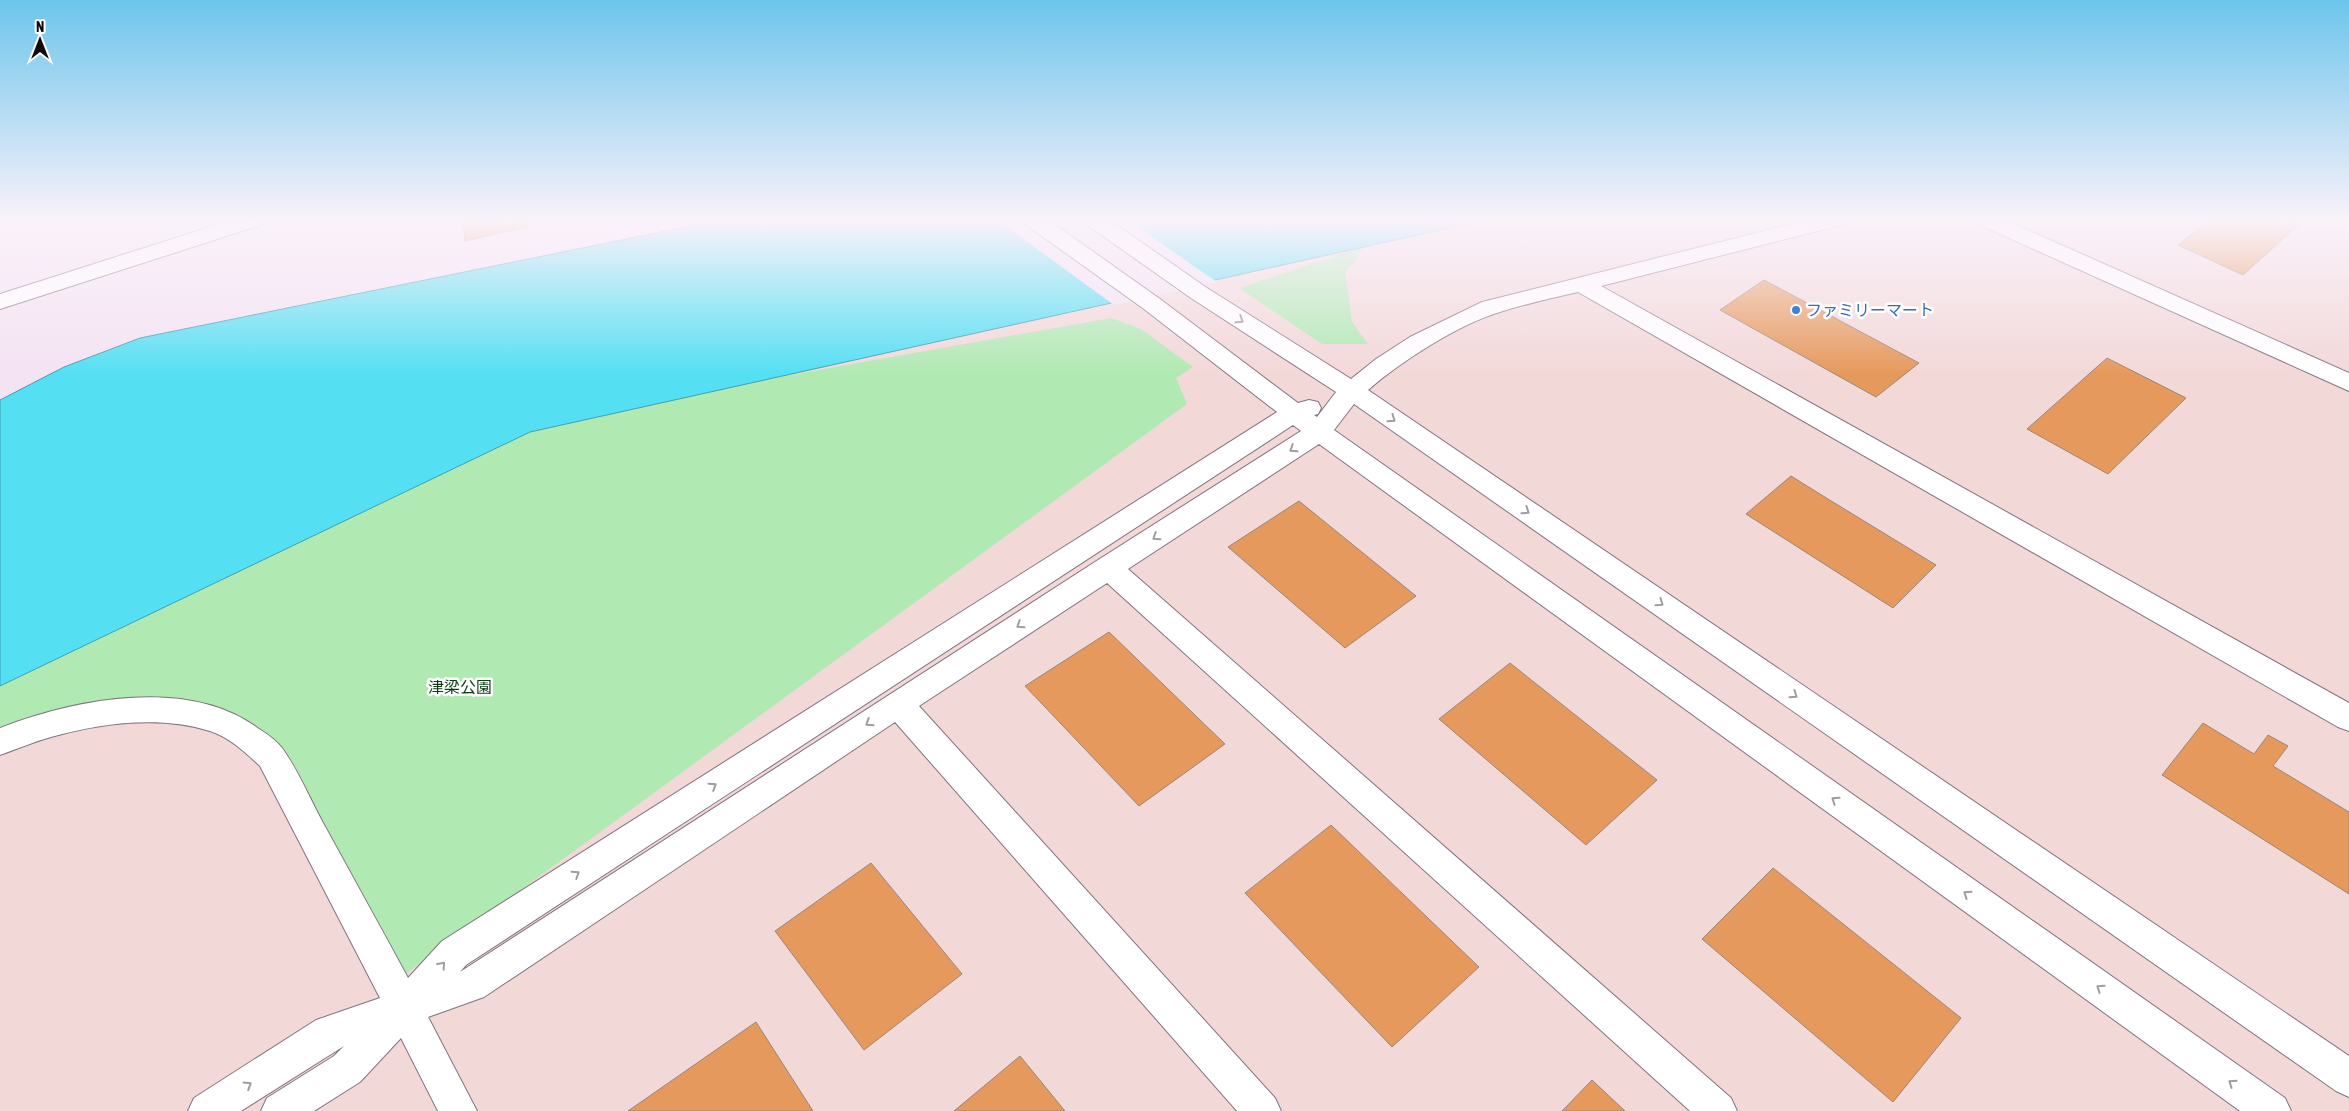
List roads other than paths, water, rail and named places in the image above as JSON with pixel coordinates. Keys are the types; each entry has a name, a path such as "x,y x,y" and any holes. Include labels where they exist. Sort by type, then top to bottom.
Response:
{"street":[{"path":"0,286 47,271"},
{"path":"0,302 96,271"},
{"path":"1106,271 1152,304 1319,432 2272,1111"},
{"path":"1168,271 1352,391 2349,1078"},
{"path":"207,1111 329,1033 472,985 898,704 1319,432 1352,391 1384,366 1456,322 1490,307 1633,271"},
{"path":"2101,271 2349,383"},
{"path":"1581,284 2349,718"},
{"path":"280,1111 347,1069 454,953 1294,413 1352,391"},
{"path":"1108,567 1718,1111"},
{"path":"898,704 1262,1111"},
{"path":"0,742 54,724 109,713 160,711 211,718 245,734 271,757 458,1111"}],"water":[{"path":"470,271 1256,271 530,432 0,686 0,400 64,367 140,338"}],"place":[{"name":"ファミリーマート","path":"1796,310"}],"park label":[{"name":"津梁公園","path":"460,687"}]}
